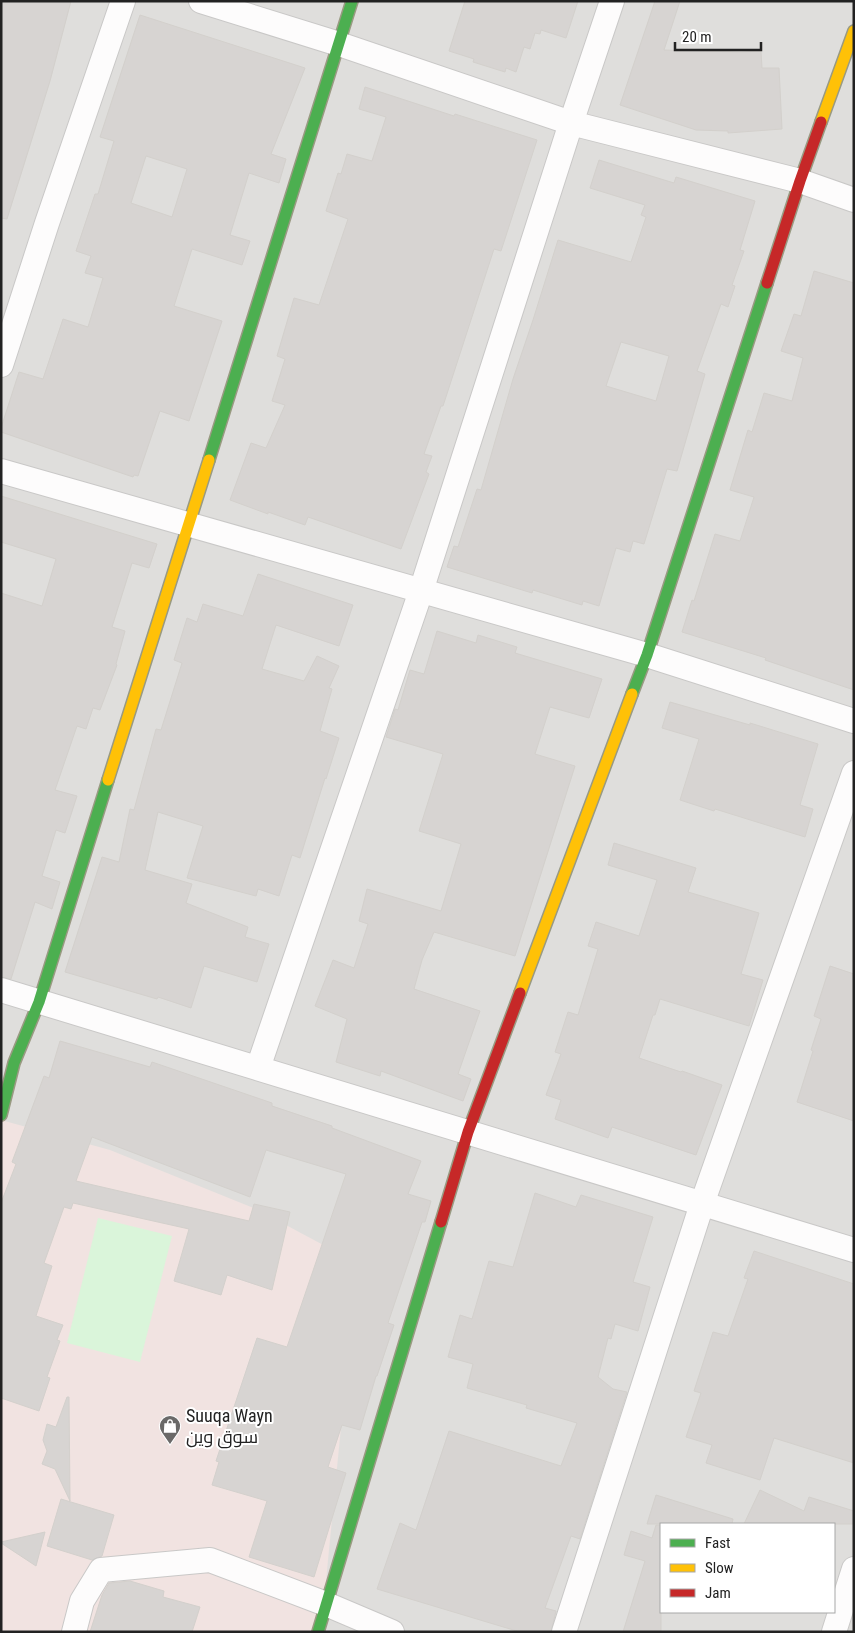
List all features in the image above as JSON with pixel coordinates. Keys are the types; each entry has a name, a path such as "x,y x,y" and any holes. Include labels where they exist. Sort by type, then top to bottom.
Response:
{"street":[{"path":"1,365 47,223 123,1"},
{"path":"201,1 339,44 571,123 800,181 854,200"},
{"path":"2,1109 14,1063 39,1002 352,1"},
{"path":"258,1068 421,591 612,1"},
{"path":"318,1632 468,1132 647,654 800,181 854,30"},
{"path":"1,471 647,654 854,720"},
{"path":"564,1632 702,1204 854,773"},
{"path":"1,990 854,1250"},
{"path":"74,1632 82,1601 101,1570 210,1560 326,1604 392,1632"},
{"path":"834,1632 854,1570"}],"shaded area":[{"path":"1,1 854,1 854,1632 1,1632"},
{"name":"Suuqa Wayn سوق وين","path":"1,1120 110,1150 256,1209 357,1263 321,1632 1,1632"}],"green space":[{"path":"98,1218 172,1236 140,1362 67,1343"}],"building":[{"path":"1,1 71,1 50,81 7,219 1,218"},
{"path":"465,1 578,1 566,38 541,30 540,34 535,33 530,49 524,47 516,72 506,68 505,72 473,62 474,59 449,51"},
{"path":"655,1 680,1 664,50 761,51 762,68 779,68 782,129 728,133 728,131 696,130 620,105"},
{"path":"140,15 305,68 271,154 286,159 279,183 249,173 230,235 250,241 242,265 192,249 174,306 222,321 189,421 160,411 138,476 134,475 133,477 1,432 19,372 43,379 63,319 88,327 103,278 85,273 91,256 76,251 95,194 98,194 114,141 100,137","holes":["146,156 187,169 172,217 131,203"]},
{"path":"365,87 454,116 455,114 537,140 501,251 494,249 443,406 441,406 424,454 432,456 426,472 429,474 401,549 308,517 305,525 230,500 251,443 266,448 285,405 272,401 285,359 277,356 294,298 319,305 348,219 326,211 338,173 341,174 347,154 372,161 386,117 359,109"},
{"path":"599,160 674,183 676,177 755,201 740,250 744,251 732,285 735,286 728,307 721,304 697,371 705,374 677,471 667,469 644,544 633,541 630,552 616,548 599,606 583,601 582,605 533,590 532,593 447,567 454,546 458,547 477,489 481,490 513,379 558,240 631,262 646,217 641,215 645,205 590,188","holes":["621,342 669,356 656,401 606,386"]},
{"path":"814,271 854,283 854,690 765,660 766,658 682,632 715,534 740,541 754,497 730,490 748,430 752,432 764,393 792,401 803,358 781,351 794,314 801,316"},
{"path":"1,496 157,544 149,568 132,563 112,627 125,631 117,665 100,710 93,708 86,729 77,726 55,790 77,796 65,833 56,830 42,876 60,882 52,909 35,902 11,979 1,977 1,593 42,606 56,559 1,542"},
{"path":"258,574 353,605 339,646 276,625 262,669 304,681 317,656 339,666 329,688 332,689 320,731 339,738 300,858 292,855 279,896 258,889 256,896 187,878 203,826 158,812 145,870 192,884 186,903 248,927 245,937 269,944 257,982 204,966 191,1008 158,997 157,999 65,972 102,857 119,862 130,809 134,810 156,729 161,730 182,663 174,660 187,618 197,622 203,604 243,616"},
{"path":"437,631 476,643 478,635 517,647 515,653 602,679 589,718 550,707 535,754 575,766 515,956 434,932 422,960 414,989 480,1011 458,1074 471,1079 463,1101 381,1071 380,1076 336,1062 347,1019 315,1006 333,960 354,968 368,924 359,921 367,889 441,911 461,844 419,831 443,754 386,737 395,709 398,710 410,670 424,674"},
{"path":"670,702 750,725 750,723 818,744 800,805 813,809 805,837 680,800 699,739 662,728"},
{"path":"614,843 696,868 688,892 759,913 741,974 763,980 749,1026 660,999 639,1058 722,1085 696,1155 612,1127 608,1138 555,1119 561,1100 546,1095 561,1054 555,1052 568,1012 578,1015 598,949 588,946 596,922 639,936 657,880 608,865"},
{"path":"830,966 854,974 854,1121 797,1102 821,1019 814,1016"},
{"path":"60,1041 150,1067 152,1062 272,1103 272,1106 332,1126 332,1128 421,1161 408,1194 431,1201 425,1222 422,1222 388,1323 394,1325 360,1430 342,1425 328,1467 346,1473 314,1577 249,1557 267,1501 212,1485 219,1462 216,1461 257,1338 287,1347 346,1174 266,1150 250,1197 92,1137 76,1181 249,1221 254,1204 290,1212 272,1290 227,1275 221,1295 174,1281 189,1229 73,1203 71,1209 64,1207 44,1263 52,1266 36,1316 63,1325 57,1340 60,1341 47,1377 50,1378 39,1411 1,1398 1,1203 16,1164 12,1162 44,1076 49,1078"},
{"path":"535,1193 576,1207 581,1195 653,1217 633,1282 650,1287 638,1331 615,1324 611,1339 608,1338 598,1377 613,1389 627,1392 580,1539 571,1536 545,1608 556,1611 551,1632 520,1632 377,1589 400,1523 416,1530 449,1431 561,1466 577,1423 526,1408 527,1405 467,1388 473,1364 448,1357 460,1315 472,1319 489,1261 513,1267"},
{"path":"754,1251 854,1284 854,1463 774,1438 760,1480 706,1463 712,1445 686,1437 701,1393 694,1391 713,1332 728,1336 748,1279 744,1278"},
{"path":"67,1397 69,1397 70,1501 55,1469 42,1464 47,1451 43,1440 47,1424 56,1427"},
{"path":"760,1490 804,1511 809,1497 854,1511 854,1524 744,1523"},
{"path":"656,1495 733,1519 732,1523 647,1524"},
{"path":"61,1499 114,1515 102,1556 92,1560 47,1546"},
{"path":"656,1525 660,1525 661,1632 623,1632 645,1561 624,1555 631,1531 652,1538"},
{"path":"45,1532 36,1566 1,1543 1,1542"},
{"path":"130,1581 164,1591 163,1597 200,1607 192,1632 90,1632 102,1595 109,1583"}],"traffic: fast":[{"path":"209,460 352,1"},
{"path":"632,694 647,655 767,283"},
{"path":"1,1115 14,1063 39,1002 108,780"},
{"path":"318,1632 441,1222"}],"traffic: slow":[{"path":"821,122 854,31"},
{"path":"108,780 209,460"},
{"path":"520,993 632,694"}],"traffic: jam":[{"path":"767,283 821,122"},
{"path":"441,1222 468,1132 520,993"}],"place":[{"name":"Suuqa Wayn سوق وين","path":"170,1445"}]}
